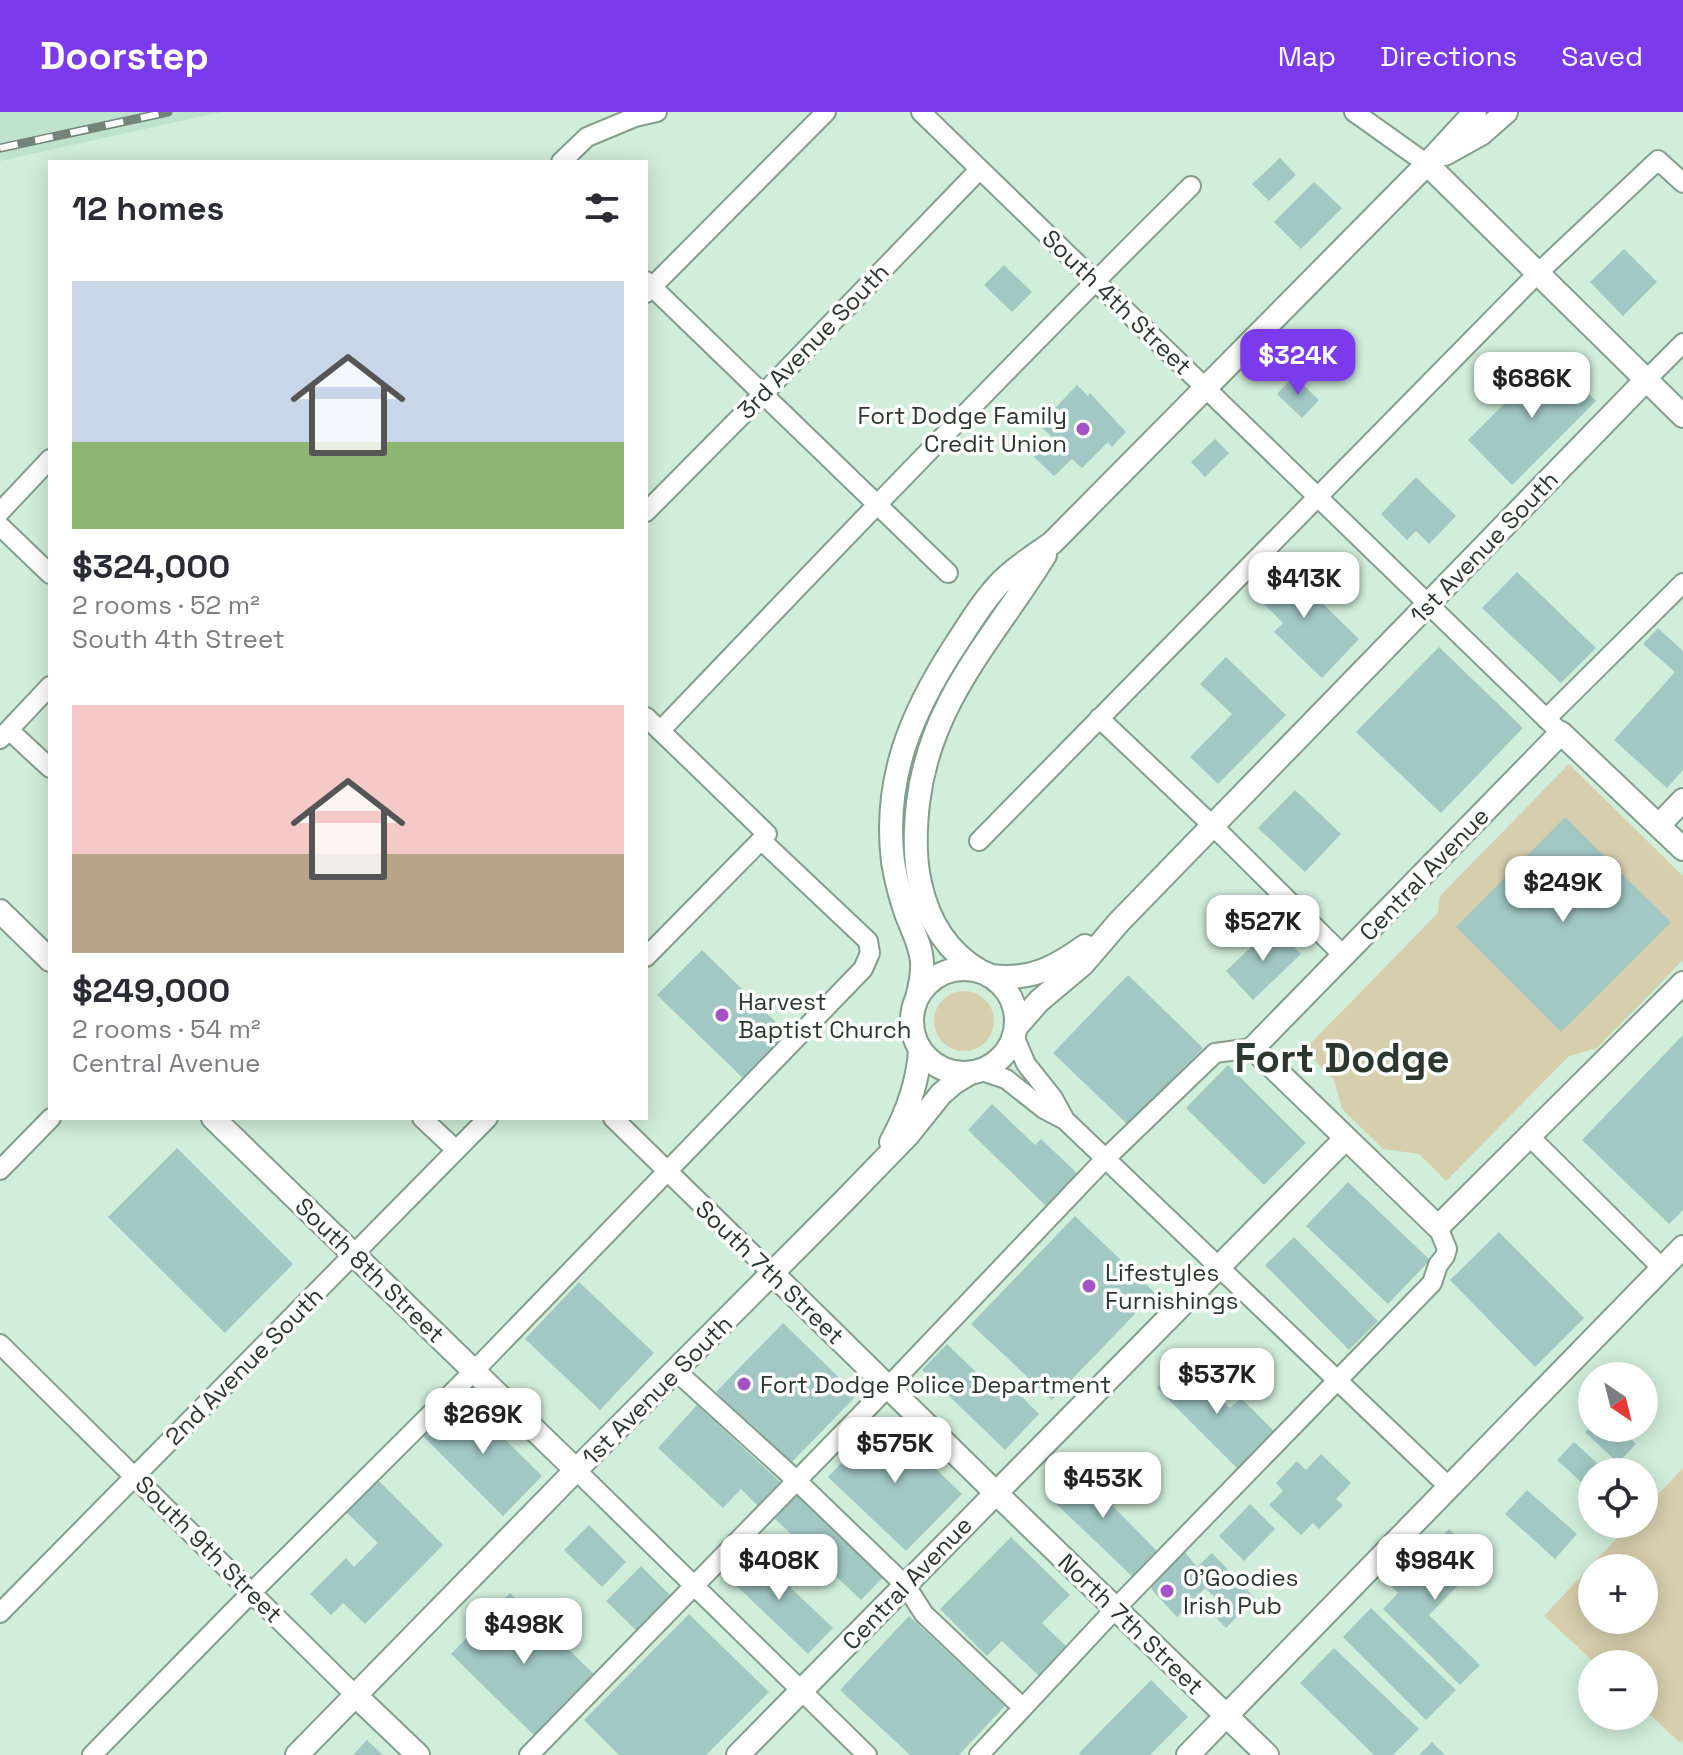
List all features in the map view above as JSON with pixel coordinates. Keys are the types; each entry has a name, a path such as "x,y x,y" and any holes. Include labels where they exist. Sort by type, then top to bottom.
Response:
{"main road":[{"path":"917,998 922,959 896,878 891,837 894,779 911,725 929,688 970,622 1004,579 1052,543 1475,112"},
{"path":"1427,164 1481,134 1506,112"},
{"path":"1427,164 1683,416"},
{"name":"1st Avenue South","path":"297,1755 773,1274 920,1121 941,1094 955,1082 1004,1056 1016,1031 1039,1001 1083,964 1119,922 1646,380"},
{"path":"1016,1031 1014,1003 1008,992 1000,982 960,958 930,915 922,894 916,837 922,772 951,698 1052,543"},
{"name":"South 4th Street","path":"1553,726 1683,849"},
{"name":"Central Avenue","path":"1253,1048 1344,956 1553,726"},
{"path":"1659,825 1683,800"},
{"path":"0,911 48,958"},
{"name":"1st Avenue South","path":"881,1161 907,1111 917,1076 920,1050 912,1020 917,998 923,989 939,975 961,969 1008,978 1038,974 1061,963 1119,922"},
{"path":"1253,1048 1438,1227 1683,983"},
{"path":"920,1050 946,1071 976,1072"},
{"name":"South 8th Street","path":"215,1120 576,1470"},
{"name":"Central Avenue","path":"738,1755 1346,1138"},
{"path":"1188,1755 1683,1247"},
{"name":"South 7th Street","path":"773,1274 996,1493"},
{"name":"North 7th Street","path":"996,1493 1267,1755"},
{"name":"South 9th Street","path":"355,1695 418,1755"}],"street":[{"path":"563,160 587,137 635,117 657,112"},
{"path":"826,112 648,287 764,393 948,573"},
{"name":"South 4th Street","path":"921,112 1553,726"},
{"path":"1358,116 1427,164"},
{"path":"979,841 1538,273 1658,160 1683,183"},
{"name":"3rd Avenue South","path":"648,510 979,170"},
{"path":"660,731 877,504 1191,186"},
{"name":"1st Avenue South","path":"1646,380 1683,343"},
{"path":"0,512 48,461"},
{"path":"0,526 48,572"},
{"path":"1553,726 1683,583"},
{"path":"48,688 4,735 48,767"},
{"path":"1099,718 1344,956"},
{"path":"92,1755 474,1371 863,969 870,953 868,941 648,719"},
{"path":"648,955 764,837"},
{"path":"1016,1031 1026,1064 1053,1098 1065,1120"},
{"path":"529,1755 888,1387 1105,1159 1215,1053 1253,1048"},
{"path":"976,1072 1006,1079 1044,1109 1065,1120 1449,1487"},
{"path":"0,1170 49,1120"},
{"path":"424,1120 456,1150"},
{"name":"2nd Avenue South","path":"0,1613 486,1120"},
{"name":"South 7th Street","path":"615,1120 773,1274"},
{"path":"1529,1136 1662,1268"},
{"path":"979,1755 1115,1609 1432,1283 1447,1249 1438,1227"},
{"name":"South 9th Street","path":"1,1348 355,1695"},
{"path":"676,1371 906,1586 924,1614 1023,1708"},
{"name":"South 8th Street","path":"576,1470 867,1755"}],"shaded area":[{"path":"0,112 221,112 0,161"},
{"path":"1569,764 1683,876 1683,960 1597,1048 1569,1056 1446,1181 1419,1154 1383,1149 1342,1109 1334,1080 1304,1050 1438,913 1440,896"},
{"path":"964,991 975,993 985,1000 992,1010 992,1032 985,1042 975,1049 964,1051 953,1049 943,1042 936,1032 934,1021 936,1010 943,1000 953,993"},
{"path":"1683,1468 1683,1740 1680,1743 1658,1722 1658,1650 1581,1650 1544,1616 1578,1580 1578,1634 1658,1634 1658,1554 1602,1554 1617,1538 1658,1538 1658,1494"}],"building":[{"path":"1280,158 1296,175 1269,201 1252,184"},
{"path":"1314,182 1342,208 1301,249 1274,222"},
{"path":"1624,249 1657,282 1623,316 1590,282"},
{"path":"1004,265 1032,292 1012,312 984,285"},
{"path":"1552,356 1596,401 1512,485 1468,440"},
{"path":"1294,376 1319,400 1302,418 1277,394"},
{"name":"Fort Dodge Family Credit Union","path":"1077,385 1088,396 1090,393 1126,432 1112,447 1108,442 1082,468 1072,459 1054,476 1033,456 1052,437 1039,425"},
{"path":"1215,439 1229,453 1205,477 1191,462"},
{"path":"1416,477 1456,516 1429,544 1416,531 1407,540 1381,514"},
{"path":"1278,560 1359,639 1322,678 1274,632 1283,623 1249,589"},
{"path":"1517,572 1596,648 1561,683 1482,608"},
{"path":"1658,628 1683,651 1683,770 1667,788 1614,740 1675,672 1643,644"},
{"path":"1439,647 1523,728 1441,813 1356,732"},
{"path":"1226,657 1286,715 1218,784 1190,757 1232,714 1200,684"},
{"path":"1295,790 1341,834 1305,872 1258,828"},
{"path":"1565,817 1671,922 1561,1032 1456,927"},
{"path":"1273,926 1301,954 1253,1000 1226,971"},
{"name":"Harvest Baptist Church","path":"702,950 788,1034 744,1079 657,995"},
{"path":"1128,975 1203,1048 1128,1125 1053,1053"},
{"path":"1683,1035 1683,1210 1669,1224 1582,1140"},
{"path":"1228,1065 1306,1143 1264,1185 1186,1108"},
{"path":"992,1104 1035,1145 1041,1139 1078,1174 1046,1206 968,1130"},
{"path":"177,1148 293,1264 225,1333 108,1217"},
{"path":"1348,1182 1430,1260 1388,1304 1306,1226"},
{"path":"1075,1216 1155,1293 1052,1400 971,1324"},
{"path":"1499,1232 1584,1318 1535,1367 1450,1280"},
{"path":"1294,1237 1378,1321 1349,1350 1265,1265"},
{"path":"579,1282 654,1353 600,1410 525,1339"},
{"path":"783,1323 857,1395 790,1464 716,1392"},
{"path":"947,1344 1004,1399 1014,1389 1039,1414 1005,1450 922,1370"},
{"path":"1183,1361 1230,1408 1241,1398 1276,1433 1239,1470 1157,1388"},
{"path":"462,1397 542,1476 503,1516 423,1436"},
{"path":"697,1405 781,1483 759,1507 741,1489 723,1508 658,1448"},
{"path":"884,1419 962,1494 906,1551 828,1477"},
{"path":"1574,1442 1592,1458 1578,1458 1578,1479 1557,1460"},
{"path":"1596,1442 1636,1444 1623,1458 1613,1458"},
{"path":"1321,1454 1351,1483 1336,1499 1343,1505 1319,1529 1313,1523 1301,1535 1269,1505 1283,1491 1276,1483 1297,1461 1306,1470"},
{"path":"1096,1465 1110,1480 1098,1491 1158,1552 1133,1577 1053,1501 1054,1490 1074,1471 1082,1479"},
{"path":"378,1480 443,1545 365,1624 343,1603 331,1615 310,1594 346,1558 354,1567 378,1543 346,1512"},
{"path":"1527,1490 1577,1534 1555,1559 1505,1514"},
{"path":"797,1493 884,1576 861,1600 773,1517"},
{"path":"1250,1504 1275,1529 1244,1561 1219,1536"},
{"path":"589,1525 626,1562 602,1587 564,1550"},
{"path":"1449,1529 1482,1561 1429,1615 1480,1665 1460,1685 1383,1609 1398,1593 1392,1587"},
{"path":"1011,1537 1070,1595 1042,1623 1067,1647 1039,1676 1002,1641 987,1656 940,1609"},
{"path":"750,1549 833,1628 808,1654 725,1575"},
{"path":"1184,1551 1197,1567 1212,1553 1255,1598 1226,1628 1209,1610 1218,1600 1205,1588 1177,1617 1152,1590 1152,1583"},
{"path":"641,1566 671,1596 637,1631 606,1601"},
{"path":"510,1593 597,1677 537,1738 451,1654"},
{"path":"1371,1608 1456,1690 1426,1720 1343,1637"},
{"path":"689,1614 769,1692 706,1755 619,1755 584,1720"},
{"path":"909,1616 1005,1706 959,1755 910,1755 840,1690"},
{"path":"1334,1648 1419,1729 1393,1755 1374,1755 1300,1683"},
{"path":"1151,1680 1188,1717 1150,1755 1081,1755 1079,1753"},
{"path":"367,1740 383,1755 353,1755"},
{"path":"1432,1742 1445,1755 1419,1755"}],"railway":[{"path":"0,148 168,112"}],"place":[{"name":"Fort Dodge Family Credit Union","path":"1083,429"},
{"name":"Harvest Baptist Church","path":"722,1015"},
{"name":"Lifestyles Furnishings","path":"1089,1286"},
{"name":"Fort Dodge Police Department","path":"744,1384"},
{"name":"O'Goodies Irish Pub","path":"1167,1591"}],"district":[{"name":"Fort Dodge","path":"1342,1058"}]}
